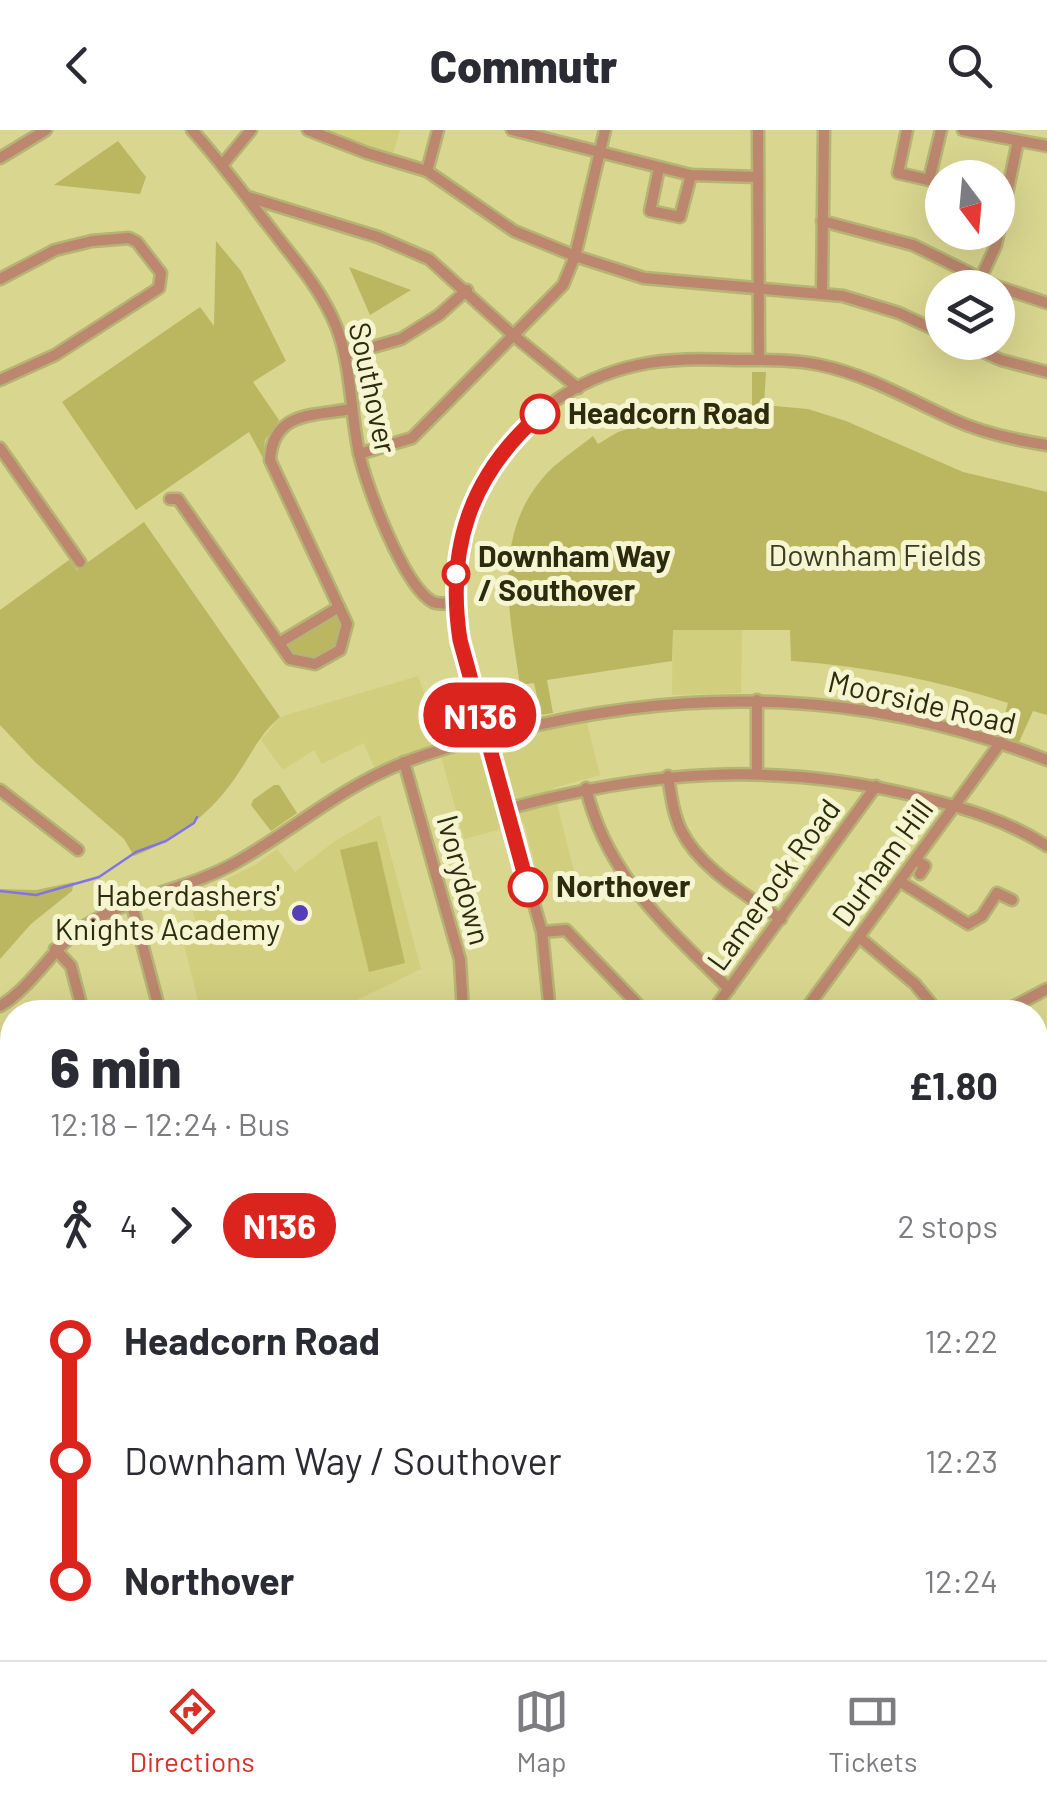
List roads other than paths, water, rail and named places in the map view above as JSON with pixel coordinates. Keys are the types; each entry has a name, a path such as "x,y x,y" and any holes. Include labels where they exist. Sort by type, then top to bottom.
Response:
{"street":[{"path":"0,158 46,130"},
{"name":"Southover","path":"192,130 223,164 314,285 336,326 345,355 359,454 381,519 408,571 431,601 455,603"},
{"path":"223,164 251,130"},
{"path":"308,130 367,154 427,171 514,231 644,278 822,292 870,302 925,326"},
{"path":"427,171 438,130"},
{"path":"512,130 690,175 758,177"},
{"path":"359,454 412,438 563,284 575,256 604,130"},
{"path":"758,130 759,359"},
{"path":"822,292 824,130"},
{"path":"906,130 898,172 900,176 929,180 941,130"},
{"path":"963,130 1047,146"},
{"path":"985,270 996,245 1018,141"},
{"path":"659,168 650,211 680,217 690,175"},
{"path":"245,196 378,237 429,259 578,388"},
{"path":"268,226 274,214 283,208"},
{"path":"822,221 899,240 964,270"},
{"path":"0,279 55,250 92,240 128,238 137,242 161,273 159,288 55,355 0,380"},
{"path":"345,355 401,339 439,315 467,290"},
{"path":"1015,291 1047,303"},
{"path":"549,1000 542,932 460,640 455,603 460,542 484,477 533,420 578,388 614,372 656,362 759,359 818,365 864,378 968,425 1047,445"},
{"path":"1001,360 1047,372"},
{"path":"170,498 178,499 290,658 315,664 340,650 347,624 270,460 272,440 288,421 352,409"},
{"path":"0,448 80,562"},
{"path":"279,643 339,608"},
{"path":"757,773 758,700"},
{"name":"Moorside Road","path":"6,1000 55,949 89,923 198,882 236,862 352,786 404,762 616,708 696,701 816,704 883,713 1001,742 1047,760"},
{"name":"Durham Hill","path":"813,1000 901,882 920,867 1001,742"},
{"name":"Ivorydown","path":"404,762 460,960 463,1000"},
{"path":"507,809 586,788 668,776 757,773 876,786 956,806 1025,832 1047,846"},
{"path":"668,776 674,814 698,855 781,919"},
{"name":"Lamerock Road","path":"721,1000 876,786"},
{"path":"586,788 600,834 614,862 642,900 730,988"},
{"path":"0,790 78,850"},
{"path":"920,867 935,854"},
{"path":"901,882 968,924 982,916 991,891 1012,900"},
{"path":"132,905 157,1000"},
{"path":"542,932 566,930 633,1000"},
{"path":"859,937 928,1000"},
{"path":"55,949 71,966 80,1000"}],"waterway":[{"path":"0,891 36,895 99,877 136,852 166,841 197,817"}],"place":[{"name":"Headcorn Road","path":"540,414"},
{"name":"Downham Way / Southover","path":"456,574"},
{"name":"Northover","path":"528,887"},
{"name":"Haberdashers' Knights Academy","path":"300,913"}],"park label":[{"name":"Downham Fields","path":"875,556"}]}
